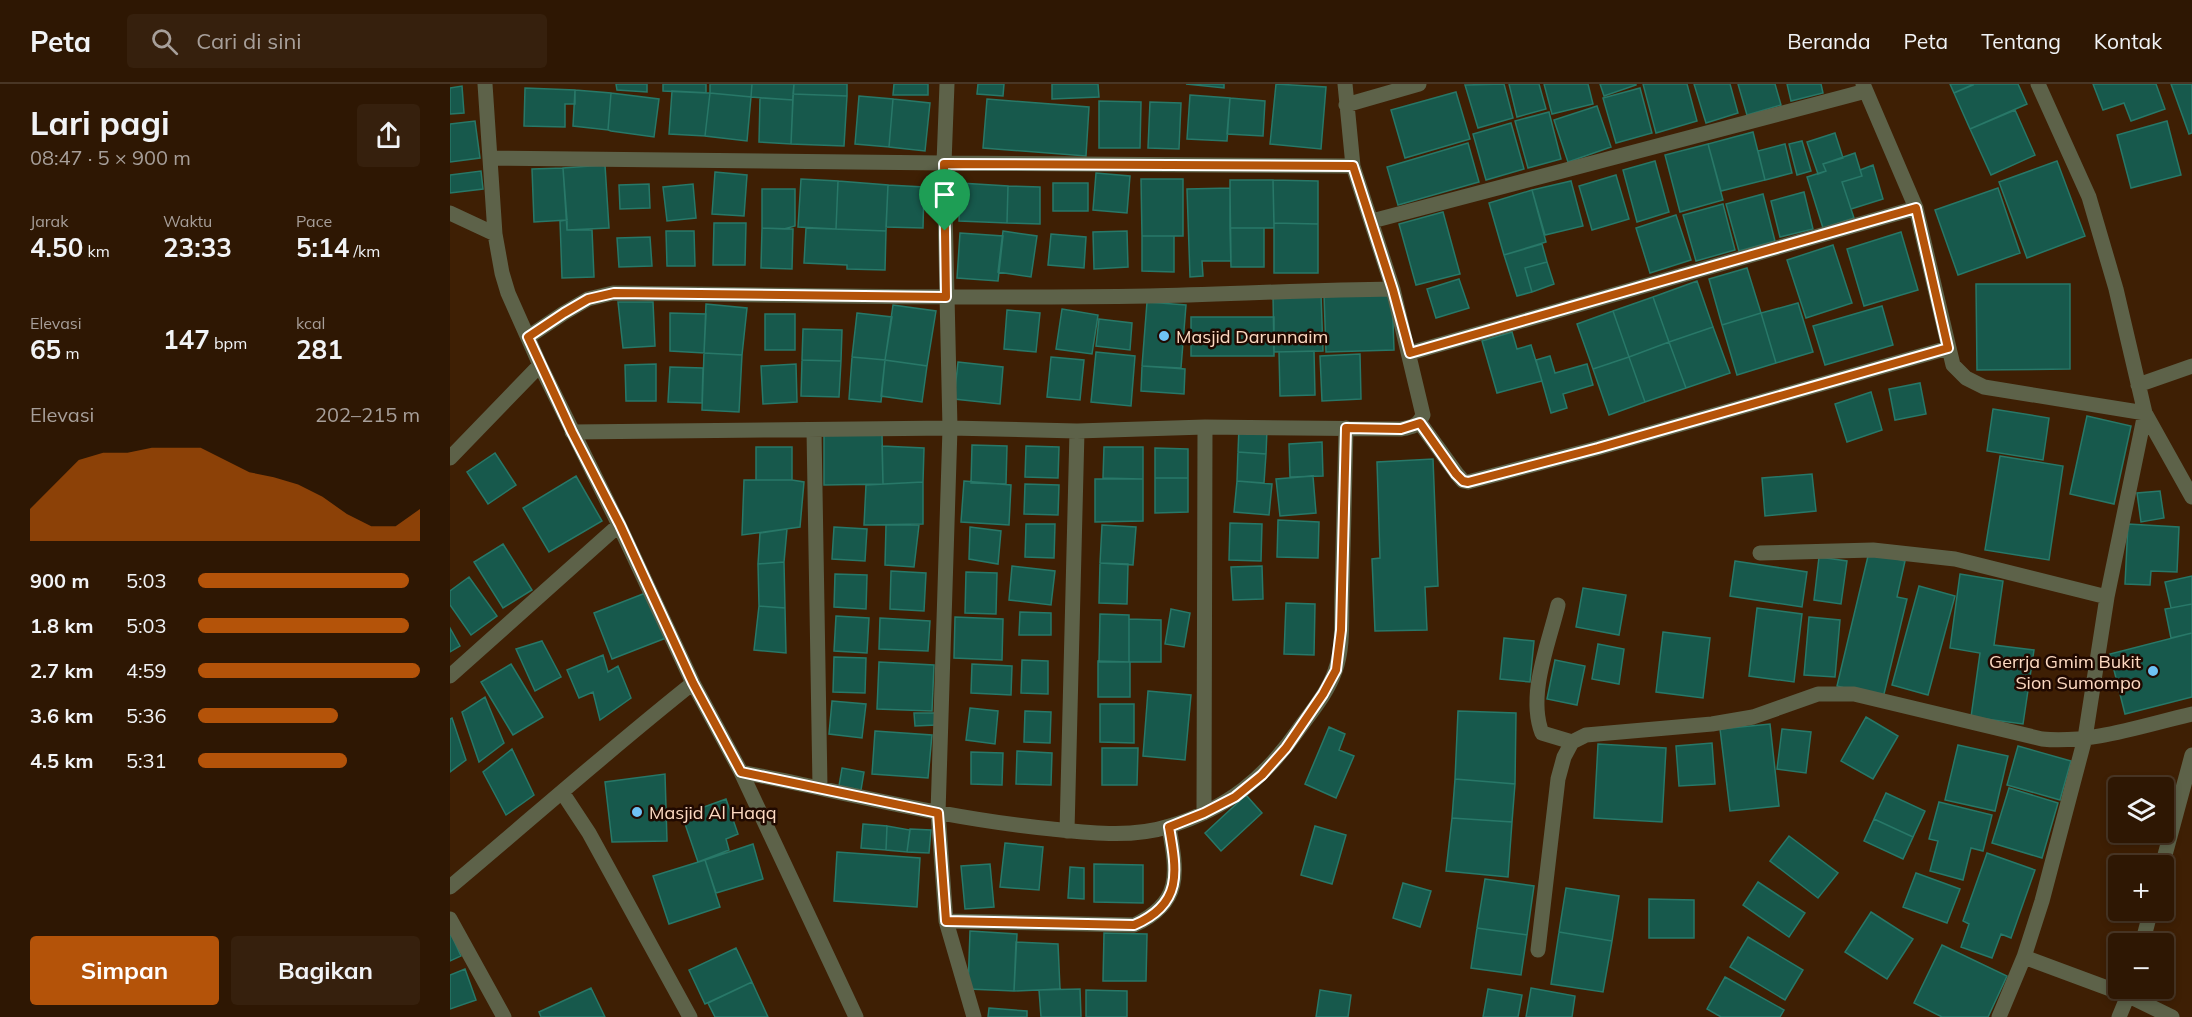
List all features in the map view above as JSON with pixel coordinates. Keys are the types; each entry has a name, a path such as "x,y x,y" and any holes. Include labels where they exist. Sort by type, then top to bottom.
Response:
{"street":[{"path":"485,84 495,234 508,293 572,432 620,525 693,683 741,772 856,1017"},
{"path":"947,84 944,164 950,428 938,813 946,921 974,1017"},
{"path":"1345,84 1353,166 1372,221 1410,353 1423,415 1420,423"},
{"path":"1346,105 1419,84"},
{"path":"2038,84 2089,197 2116,289 2145,412 2192,497"},
{"path":"1372,221 1864,87 1916,208 1953,365 1966,378 1984,387 2145,412"},
{"path":"490,158 1353,166"},
{"path":"1410,353 1916,208"},
{"path":"450,213 495,234"},
{"path":"528,337 588,299 614,293 946,297 1149,296 1319,290 1393,290"},
{"path":"1420,423 1456,474 1463,481 1468,482 1609,445 1948,348"},
{"path":"450,458 540,365"},
{"path":"2138,385 2192,366"},
{"path":"1999,1017 2024,957 2042,900 2085,738 2107,597 2145,412"},
{"path":"572,432 950,428 1077,431 1205,427 1401,429 1420,423"},
{"path":"1204,813 1205,427"},
{"path":"741,772 938,813 1021,826 1109,834 1169,827 1235,797 1262,775 1286,748 1323,694 1336,670 1341,630 1346,428"},
{"path":"814,429 820,787"},
{"path":"1067,831 1077,431"},
{"path":"450,676 620,525"},
{"path":"1761,553 1873,550 1954,559 2107,597"},
{"path":"1558,605 1539,680 1536,707 1542,733 1572,742"},
{"path":"450,887 640,724 693,683"},
{"path":"1538,950 1558,778 1564,757 1572,742 1586,735 1641,732 1732,721 1753,717 1818,694 1854,694 2042,739 2062,741 2192,714"},
{"path":"2165,855 2192,755"},
{"path":"562,792 589,833 690,1017"},
{"path":"946,921 1134,925 1153,915 1171,895 1175,858 1169,827"},
{"path":"450,919 504,1017"},
{"path":"2024,957 2108,985"},
{"path":"2119,1017 2127,999"},
{"path":"2142,999 2172,1017"}],"building":[{"path":"616,84 647,84 647,92 617,90"},
{"path":"663,84 706,84 706,93 663,91"},
{"path":"710,84 752,84 751,97 710,93"},
{"path":"752,84 794,84 793,100 751,97"},
{"path":"794,84 847,84 847,96 793,94"},
{"path":"894,84 928,84 928,95 893,95"},
{"path":"978,84 1004,84 1003,96 977,94"},
{"path":"1052,84 1098,84 1099,97 1052,99"},
{"path":"1186,84 1224,84 1224,88"},
{"path":"1276,84 1326,87 1321,149 1270,144"},
{"path":"1504,84 1513,118 1478,128 1465,85"},
{"path":"1509,84 1539,84 1546,109 1517,117"},
{"path":"1544,84 1588,84 1593,104 1552,114"},
{"path":"1600,84 1636,84 1636,85 1604,96"},
{"path":"1643,84 1687,84 1697,121 1656,133"},
{"path":"1694,84 1730,84 1738,113 1706,123"},
{"path":"1738,84 1775,84 1781,105 1747,115"},
{"path":"1787,84 1821,84 1823,93 1791,101"},
{"path":"1950,84 1972,84 1973,85 1954,93"},
{"path":"1974,84 2018,84 2027,104 1970,129 1954,93"},
{"path":"2093,84 2156,84 2165,109 2131,121 2124,103 2103,110"},
{"path":"2171,84 2192,84 2192,133 2189,134"},
{"path":"462,86 464,113 450,114 450,88"},
{"path":"525,88 575,90 575,104 565,104 565,127 524,126"},
{"path":"1640,88 1652,133 1616,143 1603,98"},
{"path":"575,90 611,93 608,130 573,126"},
{"path":"672,91 710,93 705,136 669,134"},
{"path":"1456,92 1470,139 1405,158 1391,110"},
{"path":"611,93 659,99 654,137 608,130"},
{"path":"710,93 751,97 747,141 705,136"},
{"path":"793,94 847,96 844,146 791,144"},
{"path":"1190,95 1230,98 1227,141 1187,139"},
{"path":"859,96 893,99 889,147 855,144"},
{"path":"760,98 793,100 791,144 759,142"},
{"path":"1230,98 1265,101 1263,136 1227,134"},
{"path":"893,99 930,103 925,151 889,147"},
{"path":"987,99 1089,107 1086,156 983,148"},
{"path":"1099,101 1141,102 1140,148 1099,148"},
{"path":"1150,102 1181,103 1179,149 1148,148"},
{"path":"1597,106 1611,147 1568,162 1554,120"},
{"path":"2015,110 2035,155 1991,175 1970,129"},
{"path":"1549,112 1561,159 1528,168 1515,121"},
{"path":"475,121 480,158 450,162 450,124"},
{"path":"2167,121 2181,175 2131,188 2117,135"},
{"path":"1511,123 1524,169 1486,180 1473,134"},
{"path":"1753,132 1765,180 1721,191 1708,144"},
{"path":"1835,133 1843,158 1823,164 1826,171 1818,174 1807,142"},
{"path":"1802,141 1811,171 1797,175 1789,144"},
{"path":"1468,143 1479,182 1398,205 1387,167"},
{"path":"1708,144 1723,200 1680,212 1665,155"},
{"path":"1785,144 1792,173 1765,180 1758,151"},
{"path":"1855,153 1862,176 1842,182 1854,218 1823,228 1807,177 1826,171 1823,164"},
{"path":"1655,161 1669,212 1637,222 1623,170"},
{"path":"2057,161 2085,236 2027,258 1999,182"},
{"path":"605,165 609,228 567,230 563,168"},
{"path":"1873,165 1883,199 1851,209 1842,182 1862,176 1860,170"},
{"path":"563,168 567,220 534,222 532,169"},
{"path":"481,171 483,189 450,193 450,175"},
{"path":"715,172 747,175 744,216 712,214"},
{"path":"1096,173 1130,176 1127,213 1093,210"},
{"path":"1616,175 1629,219 1592,230 1579,186"},
{"path":"801,179 838,181 836,229 798,227"},
{"path":"1141,179 1183,179 1183,236 1142,236"},
{"path":"1230,180 1273,180 1274,228 1230,228"},
{"path":"1273,180 1318,181 1318,224 1274,223"},
{"path":"838,181 888,185 886,231 836,229"},
{"path":"1571,181 1583,226 1545,235 1532,190"},
{"path":"960,183 1008,186 1007,223 959,221"},
{"path":"1053,183 1088,183 1088,211 1053,211"},
{"path":"649,184 650,208 620,209 619,185"},
{"path":"693,184 696,218 667,221 663,187"},
{"path":"888,185 924,187 923,228 886,227"},
{"path":"1008,186 1040,187 1040,224 1007,223"},
{"path":"1230,188 1231,261 1202,261 1203,276 1190,277 1187,189"},
{"path":"1998,188 2020,253 1958,275 1935,210"},
{"path":"762,189 795,189 795,226 784,229 762,228"},
{"path":"1532,190 1546,242 1504,255 1489,203"},
{"path":"1804,192 1813,229 1780,237 1771,201"},
{"path":"1763,194 1775,241 1739,251 1726,204"},
{"path":"1723,204 1735,250 1696,261 1683,215"},
{"path":"1443,212 1460,274 1416,285 1399,224"},
{"path":"1676,215 1691,260 1650,273 1636,228"},
{"path":"567,220 567,230 592,230 594,277 562,278 560,221"},
{"path":"714,223 746,223 745,265 713,265"},
{"path":"1274,223 1318,224 1318,273 1274,273"},
{"path":"762,228 793,229 792,269 761,268"},
{"path":"806,228 886,231 885,270 847,269 847,265 804,263"},
{"path":"1230,228 1264,228 1264,267 1231,267"},
{"path":"666,231 694,231 695,266 667,266"},
{"path":"1003,231 1037,236 1031,277 998,272"},
{"path":"1127,231 1128,267 1094,269 1093,232"},
{"path":"1901,232 1918,290 1864,306 1847,249"},
{"path":"960,233 1003,236 998,281 957,278"},
{"path":"1051,234 1086,237 1084,268 1048,265"},
{"path":"1142,236 1174,236 1174,272 1142,271"},
{"path":"650,237 652,266 619,267 617,238"},
{"path":"1542,244 1547,262 1525,268 1532,292 1517,296 1504,255"},
{"path":"1833,245 1852,303 1806,318 1787,260"},
{"path":"1547,262 1554,284 1532,292 1525,268"},
{"path":"1747,268 1761,313 1722,325 1709,279"},
{"path":"1459,279 1469,308 1436,318 1427,289"},
{"path":"1697,281 1713,327 1669,342 1653,297"},
{"path":"1976,284 2070,284 2070,369 1977,370"},
{"path":"1392,292 1394,350 1326,352 1324,294"},
{"path":"1321,294 1323,351 1274,352 1273,295"},
{"path":"1653,297 1669,342 1629,357 1613,311"},
{"path":"618,302 653,302 655,346 623,348"},
{"name":"Masjid Darunnaim","path":"1147,302 1186,305 1181,368 1142,366"},
{"path":"1798,303 1813,352 1776,363 1761,313"},
{"path":"706,304 747,308 742,355 704,353"},
{"path":"893,305 936,311 927,366 885,360"},
{"path":"1882,306 1893,345 1825,365 1813,326"},
{"path":"1062,309 1098,315 1092,354 1056,349"},
{"path":"1007,310 1040,313 1036,352 1004,349"},
{"path":"1613,311 1629,357 1593,369 1577,324"},
{"path":"670,313 706,314 704,353 670,351"},
{"path":"857,313 892,317 885,360 852,357"},
{"path":"1761,313 1776,363 1737,375 1722,325"},
{"path":"765,314 795,314 795,350 765,350"},
{"path":"1191,317 1274,317 1274,356 1191,356"},
{"path":"1099,319 1132,323 1130,350 1096,346"},
{"path":"1713,327 1730,373 1686,388 1669,342"},
{"path":"803,329 842,330 841,361 802,360"},
{"path":"1512,332 1517,349 1531,345 1542,381 1497,393 1482,341"},
{"path":"1669,342 1686,388 1645,402 1629,357"},
{"path":"1314,351 1315,395 1280,396 1279,352"},
{"path":"1096,352 1135,356 1131,406 1091,402"},
{"path":"704,353 742,355 739,412 702,410"},
{"path":"1360,354 1361,399 1322,401 1320,356"},
{"path":"1550,356 1555,373 1587,364 1593,385 1563,394 1567,408 1551,413 1536,360"},
{"path":"852,357 885,360 881,402 849,399"},
{"path":"1051,357 1084,360 1080,400 1047,397"},
{"path":"1629,357 1645,402 1609,415 1593,369"},
{"path":"802,360 841,361 839,397 801,396"},
{"path":"885,360 927,366 922,402 881,396"},
{"path":"958,362 1003,367 1000,404 954,399"},
{"path":"656,364 656,401 626,401 625,365"},
{"path":"796,364 797,402 763,404 761,366"},
{"path":"1142,366 1185,369 1184,394 1141,391"},
{"path":"670,367 703,368 702,403 668,402"},
{"path":"1920,383 1926,414 1895,420 1889,389"},
{"path":"1871,392 1882,430 1847,442 1835,404"},
{"path":"1993,409 2049,418 2043,460 1987,451"},
{"path":"2087,416 2131,426 2114,504 2070,494"},
{"path":"1239,427 1267,429 1266,454 1238,452"},
{"path":"882,433 883,484 824,485 824,434"},
{"path":"1322,442 1323,476 1290,477 1289,444"},
{"path":"972,445 1007,446 1006,484 971,483"},
{"path":"882,446 924,448 923,482 883,484"},
{"path":"1026,446 1059,447 1058,478 1025,477"},
{"path":"756,447 792,447 792,480 756,480"},
{"path":"1104,447 1143,447 1143,479 1103,478"},
{"path":"1155,448 1188,449 1188,478 1155,478"},
{"path":"1238,452 1266,454 1264,483 1237,481"},
{"path":"495,453 516,485 488,504 467,472"},
{"path":"2000,456 2063,466 2049,560 1985,550"},
{"path":"1433,459 1438,586 1425,587 1427,630 1375,631 1372,559 1380,558 1377,462"},
{"path":"1812,474 1816,511 1765,516 1762,478"},
{"path":"576,476 602,521 549,552 523,508"},
{"path":"1313,476 1316,513 1280,516 1276,479"},
{"path":"1155,478 1188,478 1188,512 1155,513"},
{"path":"1095,479 1143,479 1143,521 1095,522"},
{"path":"744,480 804,482 800,527 742,535"},
{"path":"964,481 1011,485 1009,525 961,522"},
{"path":"1237,481 1272,484 1269,515 1234,512"},
{"path":"923,482 923,524 864,525 866,485"},
{"path":"1025,484 1059,485 1058,515 1024,514"},
{"path":"2160,491 2164,518 2141,522 2137,493"},
{"path":"1278,520 1319,522 1318,558 1277,557"},
{"path":"1230,523 1262,524 1261,561 1229,560"},
{"path":"1026,524 1055,524 1054,558 1025,557"},
{"path":"2128,524 2179,527 2177,572 2151,571 2150,585 2125,584"},
{"path":"886,525 919,525 914,567 885,565"},
{"path":"1102,525 1136,527 1133,565 1100,563"},
{"path":"834,527 867,529 865,561 832,559"},
{"path":"970,527 1001,531 998,564 969,559"},
{"path":"787,529 784,562 758,564 760,533"},
{"path":"503,544 532,590 503,608 474,562"},
{"path":"1869,552 1905,561 1897,597 1907,599 1883,698 1837,686"},
{"path":"1819,557 1847,561 1841,604 1814,600"},
{"path":"1735,561 1807,572 1802,607 1730,596"},
{"path":"784,562 785,608 759,606 758,564"},
{"path":"1100,563 1128,564 1127,604 1099,603"},
{"path":"1012,566 1055,571 1051,605 1009,600"},
{"path":"1262,566 1263,599 1233,600 1231,567"},
{"path":"891,571 926,573 924,611 890,609"},
{"path":"966,572 997,573 996,614 965,613"},
{"path":"835,574 867,575 866,609 834,607"},
{"path":"1960,574 2003,581 1994,645 2034,650 2023,724 1971,717 1980,653 1950,648"},
{"path":"2192,576 2192,604 2171,608 2165,582"},
{"path":"469,577 497,616 471,635 450,605 450,591"},
{"path":"1919,586 1955,596 1928,695 1892,685"},
{"path":"1583,588 1626,595 1619,635 1576,627"},
{"path":"648,592 666,638 612,659 594,613"},
{"path":"1286,603 1315,604 1314,655 1284,654"},
{"path":"2192,604 2192,633 2171,638 2165,609"},
{"path":"759,606 785,608 786,653 754,650"},
{"path":"1757,608 1802,614 1794,682 1749,676"},
{"path":"1171,609 1190,613 1184,647 1165,644"},
{"path":"1020,612 1051,613 1051,635 1019,635"},
{"path":"1100,614 1129,615 1129,662 1099,662"},
{"path":"836,616 869,618 867,653 834,651"},
{"path":"955,617 1003,619 1002,660 954,658"},
{"path":"1809,617 1840,620 1835,677 1804,675"},
{"path":"880,618 930,621 928,651 879,649"},
{"path":"1129,619 1161,620 1161,662 1129,662"},
{"path":"450,628 460,646 450,652"},
{"path":"1663,632 1710,638 1703,698 1656,692"},
{"name":"Gerrja Gmim Bukit Sion Sumompo","path":"2192,633 2192,697 2125,714 2110,654"},
{"path":"1504,638 1534,641 1530,682 1500,679"},
{"path":"542,641 561,677 535,691 516,649"},
{"path":"1598,644 1624,649 1619,684 1592,679"},
{"path":"603,655 608,672 618,666 631,698 600,720 593,692 579,698 567,670"},
{"path":"834,657 866,658 865,693 833,692"},
{"path":"1022,660 1048,661 1048,694 1021,693"},
{"path":"1555,660 1585,666 1577,705 1547,699"},
{"path":"1098,661 1130,662 1130,697 1098,697"},
{"path":"879,662 934,665 932,711 877,709"},
{"path":"511,664 543,717 513,735 481,682"},
{"path":"972,664 1012,666 1011,695 971,693"},
{"path":"1148,691 1191,695 1185,760 1143,756"},
{"path":"485,697 504,743 479,762 462,712"},
{"path":"832,701 866,704 862,738 829,734"},
{"path":"1100,704 1134,704 1134,743 1100,742"},
{"path":"970,708 998,711 995,744 966,740"},
{"path":"1025,711 1051,712 1050,743 1024,742"},
{"path":"1458,711 1516,713 1515,784 1455,779"},
{"path":"914,713 936,713 936,725 915,726"},
{"path":"1866,717 1898,736 1873,779 1841,761"},
{"path":"452,718 466,760 450,772 450,719"},
{"path":"1770,724 1779,806 1730,811 1720,729"},
{"path":"1329,727 1345,734 1339,750 1354,756 1336,798 1305,784"},
{"path":"1782,729 1811,732 1806,773 1777,769"},
{"path":"875,731 932,735 928,778 872,774"},
{"path":"1712,743 1715,784 1679,786 1676,746"},
{"path":"1598,744 1666,748 1662,822 1594,818"},
{"path":"1958,745 2008,756 1995,811 1945,800"},
{"path":"2018,746 2071,761 2060,800 2007,785"},
{"path":"1102,748 1138,748 1137,785 1102,785"},
{"path":"512,749 534,795 506,815 483,772"},
{"path":"1017,751 1052,753 1051,785 1016,784"},
{"path":"971,752 1003,753 1002,785 971,784"},
{"path":"842,768 864,772 861,790 839,786"},
{"name":"Masjid Al Haqq","path":"665,774 667,841 612,842 605,782"},
{"path":"1455,779 1515,784 1512,822 1452,818"},
{"path":"2009,788 2058,803 2042,858 1992,843"},
{"path":"1886,793 1925,811 1913,837 1874,819"},
{"path":"1246,795 1262,813 1221,851 1205,833"},
{"path":"726,799 738,834 726,839 729,850 698,862 682,815"},
{"path":"1939,802 1992,815 1983,851 1971,848 1963,880 1930,871 1938,841 1929,839"},
{"path":"1452,818 1512,822 1508,877 1446,871"},
{"path":"1874,819 1913,837 1903,859 1864,841"},
{"path":"863,824 887,826 886,850 861,848"},
{"path":"887,826 910,830 907,852 886,850"},
{"path":"1315,826 1346,835 1332,884 1301,875"},
{"path":"910,829 931,830 929,853 907,852"},
{"path":"1789,836 1838,873 1818,898 1770,861"},
{"path":"1005,843 1043,847 1039,890 1000,887"},
{"path":"753,844 763,879 716,893 705,860"},
{"path":"837,852 920,858 917,907 834,901"},
{"path":"1987,853 2035,870 2011,938 2001,934 1992,958 1961,947 1969,924 1963,921"},
{"path":"705,860 720,907 669,924 653,876"},
{"path":"990,864 994,907 965,909 961,866"},
{"path":"1094,864 1143,865 1143,903 1094,902"},
{"path":"1070,867 1084,868 1084,899 1068,898"},
{"path":"1916,873 1960,889 1947,923 1903,907"},
{"path":"1485,879 1534,886 1527,935 1477,928"},
{"path":"1758,882 1805,913 1789,937 1743,905"},
{"path":"1403,883 1431,891 1420,927 1393,918"},
{"path":"1566,888 1619,896 1612,941 1559,932"},
{"path":"1649,899 1694,900 1694,938 1649,938"},
{"path":"1871,912 1913,939 1887,979 1845,952"},
{"path":"1477,928 1527,935 1521,975 1471,968"},
{"path":"970,931 1017,934 1014,991 968,989"},
{"path":"450,932 461,956 450,961"},
{"path":"1559,932 1612,941 1603,992 1551,984"},
{"path":"1104,933 1147,934 1146,981 1103,981"},
{"path":"1748,937 1803,970 1785,1000 1730,967"},
{"path":"1016,942 1058,944 1060,989 1014,991"},
{"path":"1942,945 2007,976 1988,1017 1942,1017 1914,1003"},
{"path":"736,948 752,982 705,1004 689,970"},
{"path":"465,969 476,1000 450,1009 450,975"},
{"path":"1725,977 1784,1010 1780,1017 1721,1017 1707,1009"},
{"path":"752,982 768,1017 715,1017 708,1003"},
{"path":"591,988 605,1017 541,1017 539,1012"},
{"path":"1531,988 1575,996 1572,1017 1526,1017"},
{"path":"1080,989 1081,1017 1041,1017 1039,990"},
{"path":"1488,989 1522,995 1518,1017 1483,1017"},
{"path":"1086,990 1127,991 1127,1017 1086,1017"},
{"path":"1320,990 1351,995 1348,1017 1316,1017"},
{"path":"989,1008 1027,1011 1027,1017 988,1017"}],"place":[{"name":"Masjid Darunnaim","path":"1164,336"},
{"name":"Gerrja Gmim Bukit Sion Sumompo","path":"2153,671"},
{"name":"Masjid Al Haqq","path":"637,812"}],"route":[{"path":"944,164 1353,166 1372,221 1410,353 1916,208 1948,348 1598,448 1468,482 1463,481 1456,474 1420,423 1401,429 1346,428 1341,630 1336,670 1323,694 1286,748 1262,775 1235,797 1169,827 1175,858 1174,884 1171,895 1163,906 1153,915 1134,925 946,921 938,813 741,772 693,683 620,525 572,432 528,337 588,299 614,293 946,297 945,231 944,164"}]}
